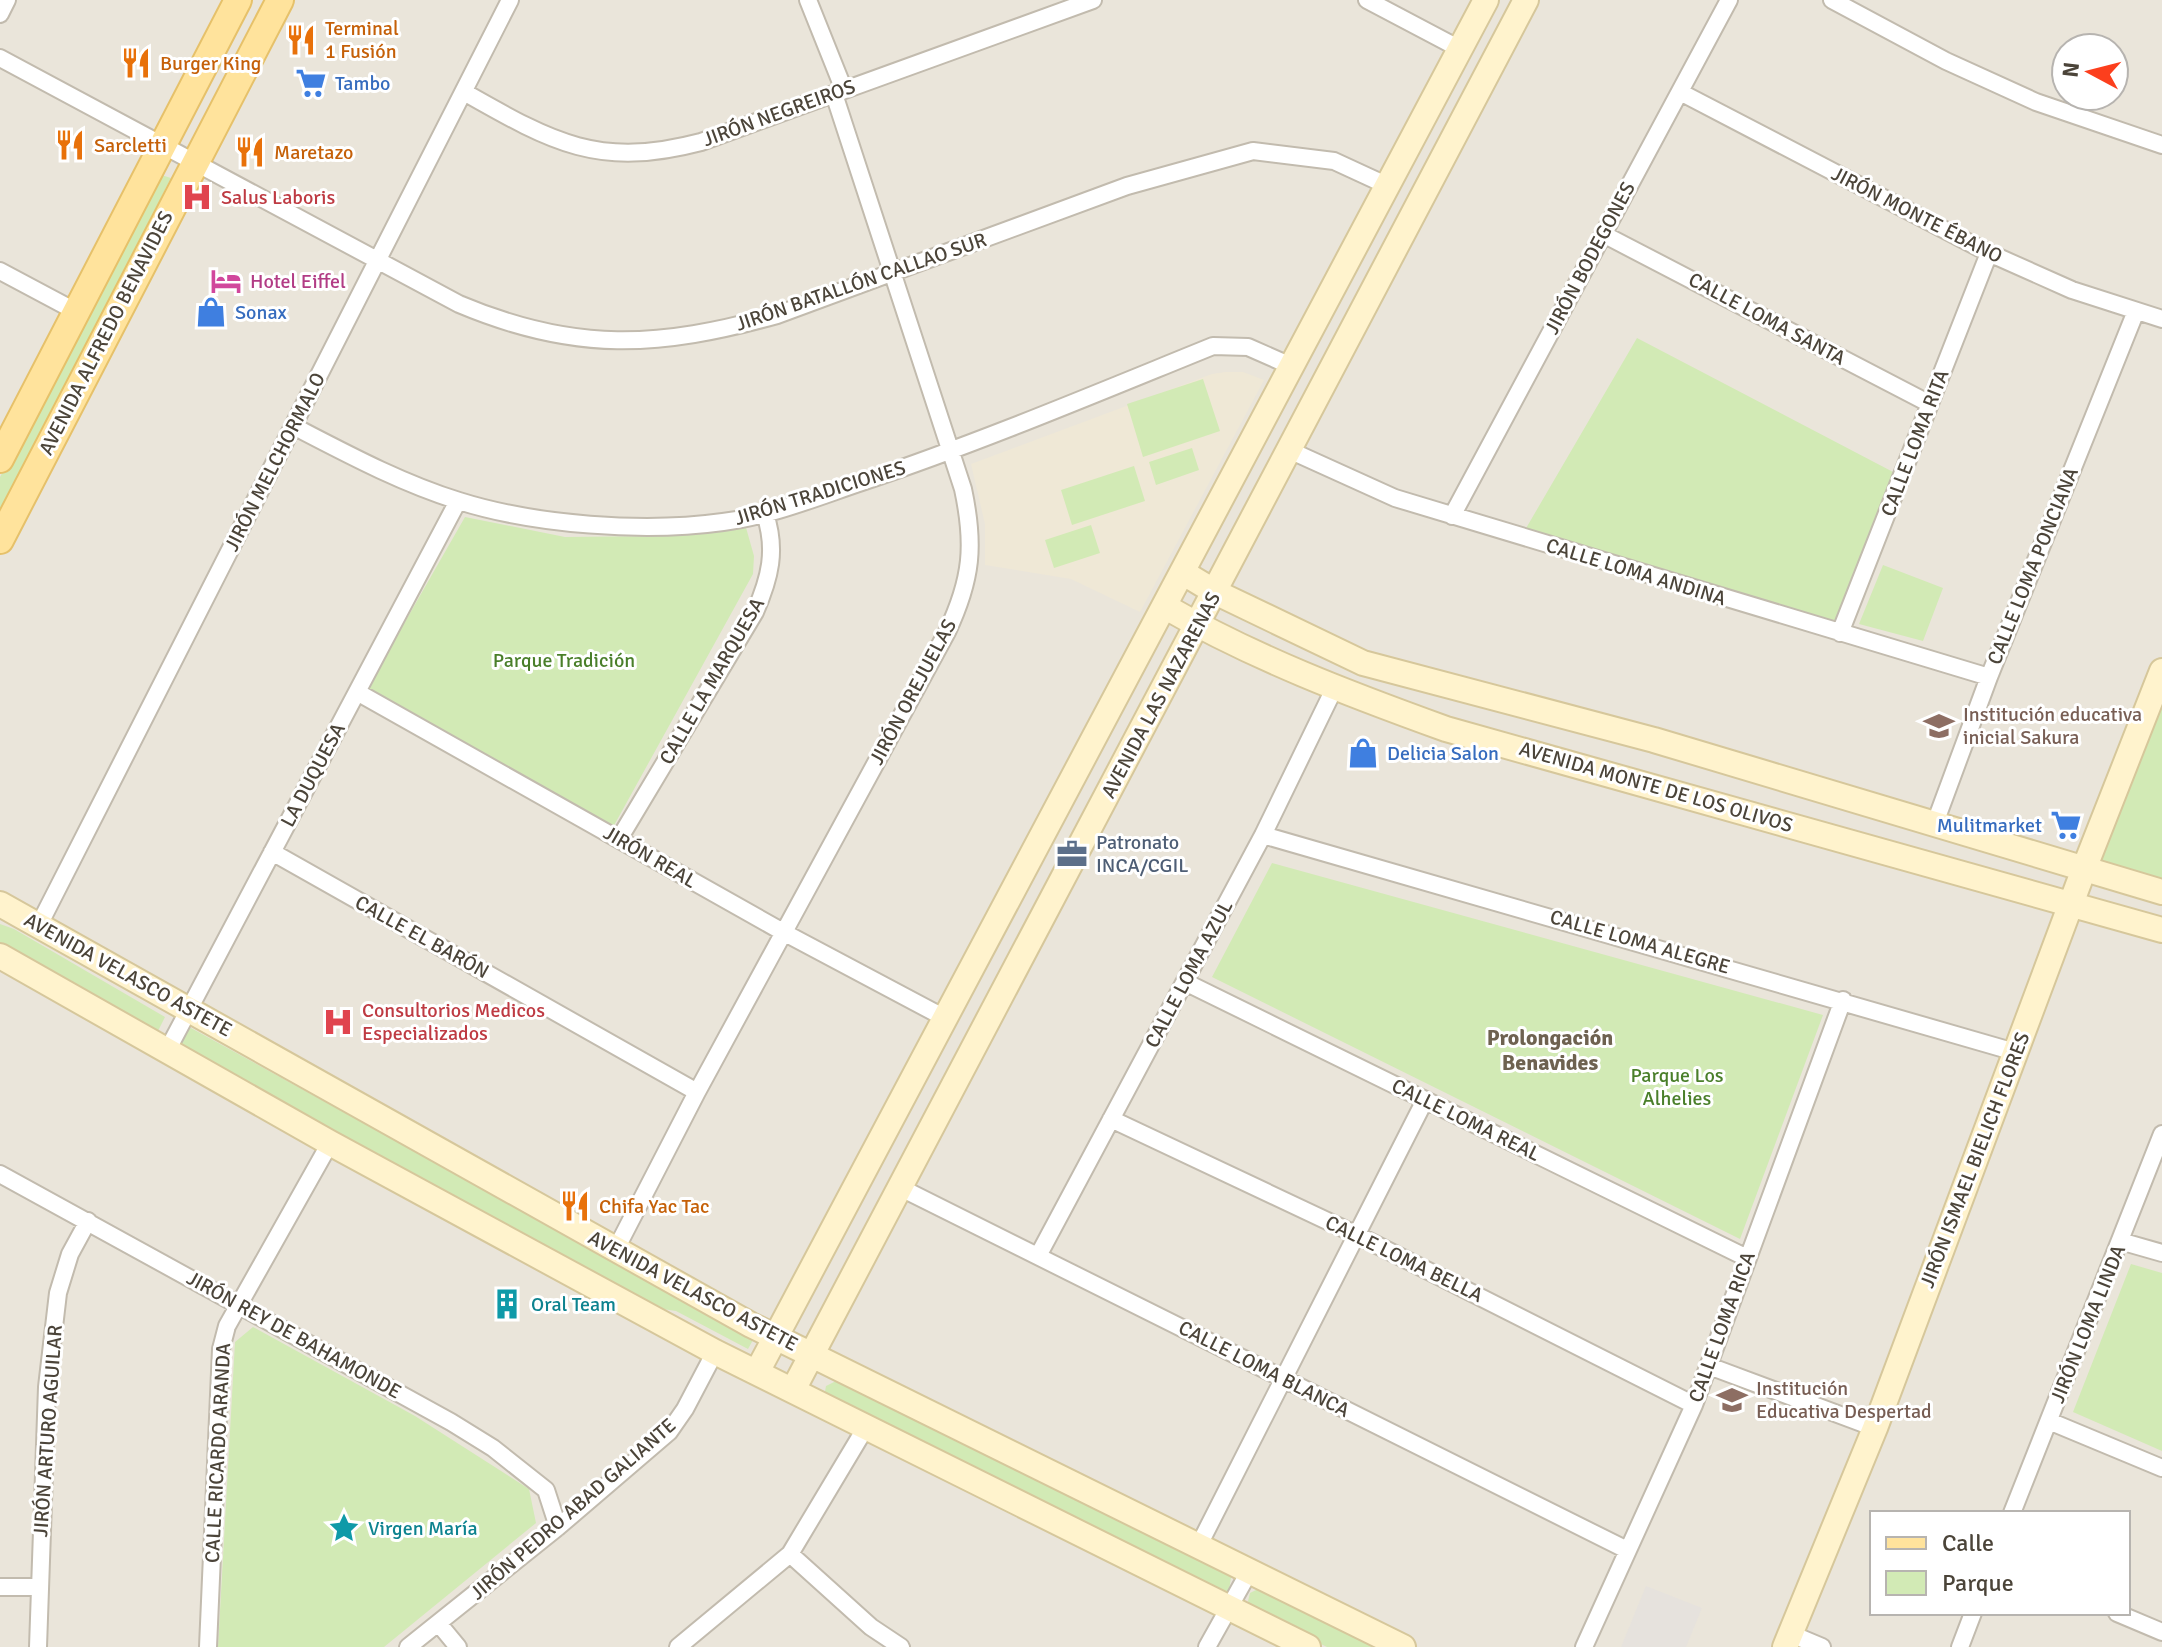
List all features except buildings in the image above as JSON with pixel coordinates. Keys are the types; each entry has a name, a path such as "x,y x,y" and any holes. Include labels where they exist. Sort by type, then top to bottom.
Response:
{"main road":[{"name":"AVENIDA ALFREDO BENAVIDES","path":"0,459 238,0"},
{"name":"AVENIDA ALFREDO BENAVIDES","path":"0,540 280,0"}],"street":[{"path":"0,14 7,0"},
{"name":"JIRÓN MELCHORMALO","path":"39,925 510,0"},
{"name":"JIRÓN OREJUELAS","path":"615,1251 697,1092 961,603 969,575 970,521 951,452 808,0"},
{"name":"JIRÓN NEGREIROS","path":"464,92 530,130 575,147 608,153 673,149 701,142 1093,0"},
{"path":"1367,0 1460,49"},
{"name":"AVENIDA LAS NAZARENAS","path":"757,1372 1486,0"},
{"name":"AVENIDA LAS NAZARENAS","path":"793,1390 1526,0"},
{"name":"JIRÓN BODEGONES","path":"1452,516 1729,0"},
{"path":"1832,0 1946,61 2036,102 2162,145"},
{"name":"JIRÓN BATALLÓN CALLAO SUR","path":"0,58 459,304 523,327 609,341 658,340 718,331 777,315 1127,186 1253,151 1334,161 1386,185"},
{"name":"JIRÓN MONTE ÉBANO","path":"1680,92 1989,253 2072,290 2162,319"},
{"name":"CALLE LOMA SANTA","path":"1603,234 1930,404"},
{"name":"CALLE LOMA RITA","path":"1840,633 1989,253"},
{"path":"0,271 77,312"},
{"name":"CALLE LOMA PONCIANA","path":"1935,823 1989,677 2136,311"},
{"name":"JIRÓN TRADICIONES","path":"293,426 356,459 458,501 500,512 542,518 649,527 723,522 765,514 951,452 1213,346 1248,347 1291,366"},
{"name":"CALLE LOMA ANDINA","path":"1289,450 1395,498 1989,677"},
{"name":"LA DUQUESA","path":"168,1049 458,501"},
{"name":"CALLE LA MARQUESA","path":"619,839 755,612 767,584 773,557 772,534 765,514"},
{"name":"AVENIDA MONTE DE LOS OLIVOS","path":"1182,572 1215,592 1363,663 1654,740 2162,892"},
{"name":"AVENIDA MONTE DE LOS OLIVOS","path":"1164,606 1266,660 1334,689 1446,729 2162,930"},
{"name":"JIRÓN ISMAEL BIELICH FLORES","path":"1788,1640 1875,1428 2084,869 2162,671"},
{"name":"CALLE LOMA AZUL","path":"1038,1256 1263,835 1334,689"},
{"name":"JIRÓN REAL","path":"357,692 783,932 945,1018"},
{"name":"CALLE LOMA ALEGRE","path":"1263,835 2015,1052"},
{"name":"CALLE EL BARÓN","path":"272,852 697,1092"},
{"name":"AVENIDA VELASCO ASTETE","path":"0,904 615,1251 775,1337 1403,1647"},
{"name":"AVENIDA VELASCO ASTETE","path":"0,956 330,1143 715,1352 1308,1647"},
{"name":"CALLE LOMA REAL","path":"1185,982 1747,1258"},
{"name":"CALLE LOMA RICA","path":"1584,1647 1694,1405 1843,1000"},
{"path":"1198,1547 1425,1100"},
{"name":"CALLE LOMA BELLA","path":"1111,1119 1357,1235 1694,1405"},
{"name":"JIRÓN LOMA LINDA","path":"2013,1511 2162,1134"},
{"name":"CALLE RICARDO ARANDA","path":"208,1647 221,1349 227,1326 330,1143"},
{"name":"JIRÓN REY DE BAHAMONDE","path":"0,1174 239,1304 493,1448 546,1490 558,1527"},
{"name":"CALLE LOMA BLANCA","path":"901,1188 1627,1550"},
{"name":"JIRÓN ARTURO AGUILAR","path":"38,1647 47,1387 58,1293 70,1254 88,1221"},
{"path":"2120,1241 2162,1253"},
{"name":"JIRÓN PEDRO ABAD GALIANTE","path":"408,1647 558,1527 677,1423 715,1352"},
{"path":"1709,1366 1875,1428"},
{"path":"2049,1421 2162,1468"},
{"path":"678,1647 790,1554 866,1427"},
{"path":"790,1554 871,1627 901,1647"},
{"path":"1207,1647 1249,1572"},
{"path":"0,1587 39,1587"},
{"path":"1960,1647 1972,1615"},
{"path":"2122,1615 2162,1632"},
{"path":"439,1624 458,1647"},
{"path":"1788,1640 1822,1647"}],"shaded area":[{"path":"0,0 2162,0 2162,1647 0,1647"},
{"path":"1243,372 1264,380 1140,612 1071,579 985,565 985,524 971,464 1212,374"},
{"path":"1646,1586 1702,1608 1686,1647 1621,1647"}],"green space":[{"path":"158,174 171,178 0,513 0,477"},
{"path":"1637,338 1895,473 1835,624 1525,530"},
{"path":"1203,379 1220,431 1143,457 1127,404"},
{"path":"1192,448 1199,470 1156,485 1149,462"},
{"path":"1134,466 1145,501 1072,525 1061,490"},
{"name":"Parque Tradición","path":"465,517 565,537 660,536 745,524 754,556 753,574 612,829 366,690"},
{"path":"1091,525 1100,553 1054,568 1045,540"},
{"path":"1883,565 1943,588 1923,641 1859,624"},
{"path":"2162,686 2162,880 2095,861"},
{"name":"Parque Los Alhelies","path":"1272,863 1823,1015 1740,1239 1212,977"},
{"path":"0,924 14,929 165,1017 157,1033 0,946"},
{"path":"191,1028 751,1336 753,1340 748,1349 676,1311 656,1308 182,1049 182,1031"},
{"path":"2131,1264 2162,1273 2162,1451 2073,1412"},
{"path":"253,1327 415,1416 529,1489 536,1523 384,1647 218,1647 235,1342"},
{"path":"840,1379 1231,1577 1229,1591 824,1397 826,1386"},
{"path":"1258,1589 1374,1647 1327,1647 1252,1610 1248,1601 1250,1593"}],"place":[{"name":"Terminal 1 Fusión","path":"301,40"},
{"name":"Burger King","path":"136,63"},
{"name":"Tambo","path":"311,83"},
{"name":"Sarcletti","path":"70,145"},
{"name":"Maretazo","path":"250,152"},
{"name":"Salus Laboris","path":"197,197"},
{"name":"Hotel Eiffel","path":"226,281"},
{"name":"Sonax","path":"211,312"},
{"name":"Institución educativa inicial Sakura","path":"1939,726"},
{"name":"Delicia Salon","path":"1363,753"},
{"name":"Mulitmarket","path":"2066,825"},
{"name":"Patronato INCA/CGIL","path":"1072,854"},
{"name":"Consultorios Medicos Especializados","path":"338,1022"},
{"name":"Chifa Yac Tac","path":"575,1206"},
{"name":"Oral Team","path":"507,1304"},
{"name":"Institución Educativa Despertad","path":"1732,1400"},
{"name":"Virgen María","path":"344,1528"}],"district":[{"name":"Prolongación Benavides","path":"1550,1050"}]}
